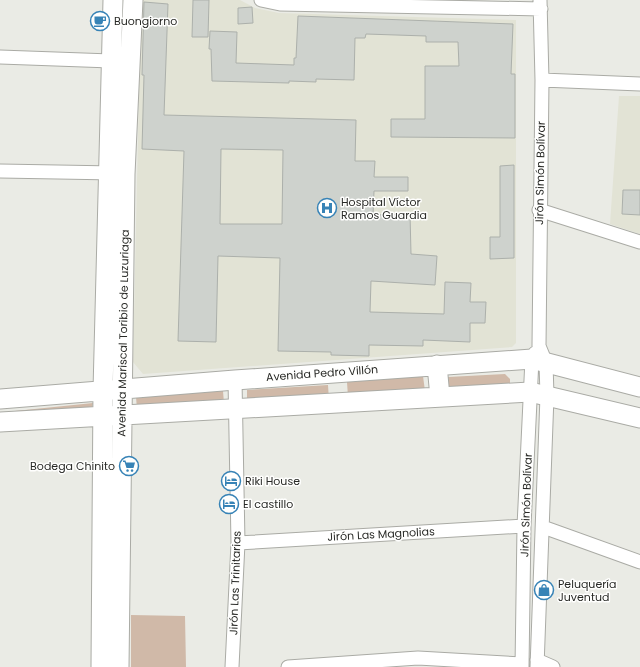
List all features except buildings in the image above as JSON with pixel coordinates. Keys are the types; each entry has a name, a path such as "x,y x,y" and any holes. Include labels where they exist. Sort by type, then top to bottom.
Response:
{"main road":[{"name":"Avenida Mariscal Toribio de Luzuriaga","path":"101,667 101,555 112,417 122,388 117,173 111,61 113,0"},
{"name":"Avenida Mariscal Toribio de Luzuriaga","path":"119,667 121,554 112,417 103,390 117,173 133,0"},
{"name":"Avenida Pedro Villón","path":"1,398 539,356 640,387"},
{"path":"437,365 440,397"},
{"path":"338,372 340,403"},
{"path":"3,422 236,410 440,397 539,394 640,418"},
{"path":"101,555 121,554"},
{"path":"101,611 120,611"}],"street":[{"path":"260,0 280,4 540,5"},
{"name":"Jirón Simón Bolívar","path":"537,664 543,526 539,394 542,80 540,5"},
{"path":"0,57 111,61"},
{"path":"542,80 640,84"},
{"path":"0,171 117,173"},
{"path":"540,210 640,242"},
{"name":"Jirón Las Trinitarias","path":"232,667 238,543 235,380"},
{"name":"Jirón Simón Bolívar","path":"522,666 524,526 539,394"},
{"path":"1,398 3,422"},
{"name":"Jirón Las Magnolias","path":"238,543 524,526"},
{"path":"543,526 640,562"},
{"path":"288,667 418,658 522,666"},
{"path":"537,664 553,667"}],"shaded area":[{"name":"Hospital Víctor Ramos Guardia","path":"141,0 240,0 255,8 279,13 516,20 516,343 512,347 143,374 133,362"},
{"path":"619,96 640,96 640,234 610,224"},
{"path":"505,374 510,379 510,385 449,391 448,377"},
{"path":"423,376 425,391 348,397 347,382"},
{"path":"328,385 329,400 247,403 247,390"},
{"path":"223,391 224,403 137,409 136,397"},
{"path":"93,403 91,414 15,416 15,411"},
{"path":"131,615 185,616 186,667 131,667"}],"place":[{"name":"Buongiorno","path":"100,21"},
{"name":"Hospital Víctor Ramos Guardia","path":"327,208"},
{"name":"Bodega Chinito","path":"129,466"},
{"name":"Riki House","path":"231,481"},
{"name":"El castillo","path":"229,504"},
{"name":"Peluquería Juventud","path":"544,590"}]}
